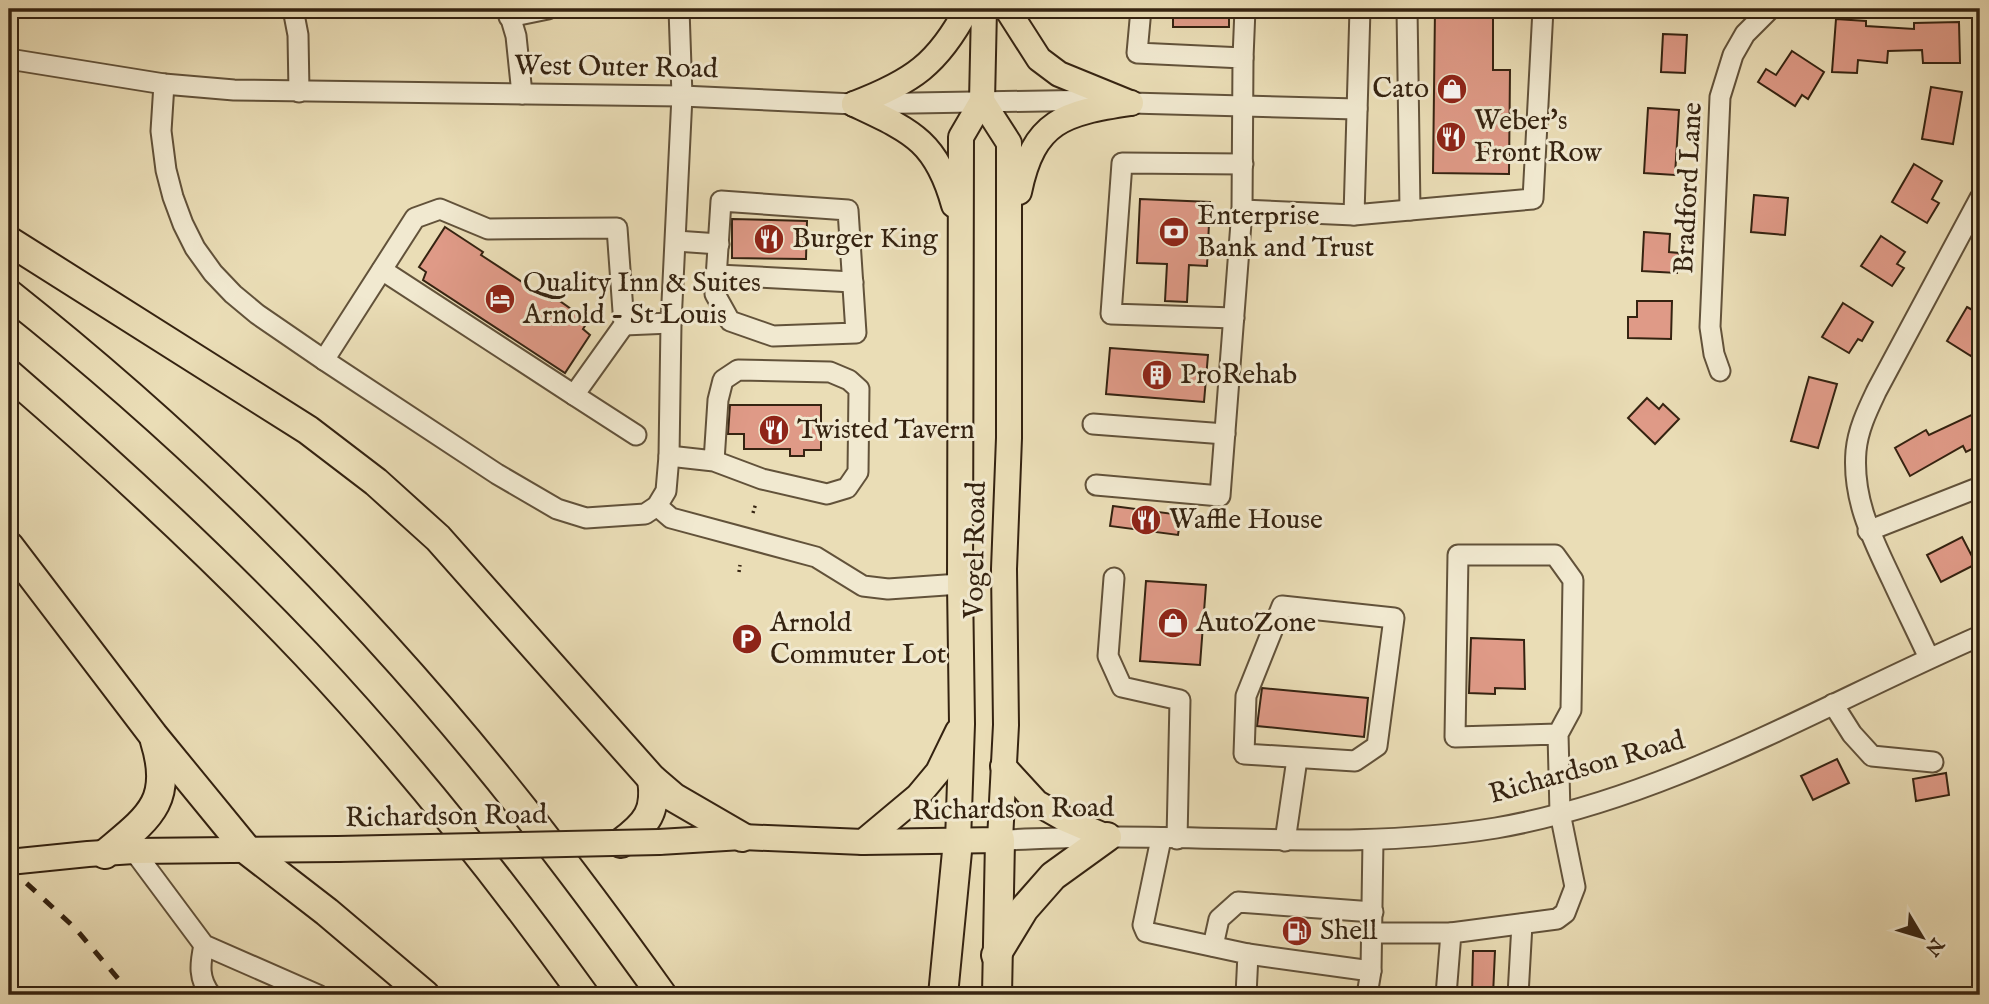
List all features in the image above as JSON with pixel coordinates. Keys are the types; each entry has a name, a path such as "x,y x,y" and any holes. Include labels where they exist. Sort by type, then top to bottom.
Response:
{"highway":[{"path":"9,241 308,430 376,482 438,538 652,779 673,797 742,837"},
{"path":"9,294 190,450 333,591 403,667 523,809 662,995"},
{"path":"9,374 87,441 162,511 307,656 442,809 584,995"},
{"path":"9,546 153,735 248,851 327,912 425,995"},
{"path":"96,854 143,822 156,803 162,784 162,765 153,735"},
{"path":"621,843 652,833 655,799 652,779"},
{"path":"996,955 1024,909 1053,876 1107,837"},
{"path":"997,995 1000,840"},
{"path":"943,995 958,841"}],"main road":[{"path":"854,104 900,84 920,71 938,55 967,9"},
{"name":"Vogel Road","path":"958,841 962,724 961,136 982,101 985,9"},
{"path":"1007,9 1039,59 1059,74 1131,103"},
{"name":"Vogel Road","path":"982,101 1009,143 1009,438 1004,569 1006,725 1000,840"},
{"path":"1009,237 1024,165 1047,130 1061,120 1080,113 1131,103"},
{"path":"854,104 904,127 925,144 947,179 961,235"},
{"path":"863,842 918,796 938,772 962,724"},
{"path":"1003,766 1037,803 1065,819 1107,837"},
{"name":"Richardson Road","path":"652,833 863,842 1000,840"},
{"name":"Richardson Road","path":"9,862 134,852 621,843"}],"street":[{"path":"293,9 298,34 299,92"},
{"path":"522,94 516,36 509,13 548,9"},
{"path":"164,83 161,131 166,170 183,224 195,248 233,294 324,360 497,474 570,514 586,518 645,514 657,506 666,491 670,456 671,323 682,96 680,9"},
{"path":"1141,9 1137,53 1243,58"},
{"path":"1096,485 1220,496 1242,210 1243,164 1233,106 1243,58 1245,9"},
{"path":"1354,215 1360,9"},
{"path":"1406,9 1410,210"},
{"path":"1242,210 1354,215 1533,199 1544,9"},
{"name":"Bradford Lane","path":"1720,371 1710,327 1720,97 1733,55 1761,11"},
{"name":"West Outer Road","path":"9,59 164,83 233,90 682,96 854,104 1102,100 1357,109"},
{"path":"1234,318 1111,314 1122,163 1243,164"},
{"path":"1929,658 1868,531 1855,479 1856,449 1863,420 1980,198"},
{"path":"721,201 848,210 856,333 772,336 730,321 715,294 719,244 721,201"},
{"path":"324,360 415,218 440,209 488,229 617,228 624,325 574,395"},
{"path":"676,241 719,244"},
{"path":"382,270 636,435"},
{"path":"718,275 853,282"},
{"path":"624,325 671,323"},
{"path":"670,456 714,461 762,479 827,494 848,488 858,472 859,389 849,380 830,372 738,370 723,380 718,400 714,461"},
{"path":"1093,424 1225,434"},
{"path":"1868,531 1980,487"},
{"path":"657,506 671,518 816,557 863,586 888,589 960,584"},
{"path":"1372,933 1451,933 1557,919 1565,913 1575,887 1560,813 1558,734 1571,710 1573,580 1555,555 1458,555 1455,737 1558,734"},
{"path":"1114,578 1108,656 1122,687 1180,700 1169,839 1143,925 1146,932 1248,954 1371,971"},
{"path":"1282,606 1394,618 1377,746 1356,761 1297,759 1244,754 1246,696 1282,606"},
{"name":"Richardson Road","path":"1000,840 1107,837 1373,840 1475,831 1560,813 1694,769 1980,636"},
{"path":"1833,704 1852,734 1872,757 1933,762"},
{"path":"1285,841 1297,759"},
{"path":"1367,995 1371,971 1373,840"},
{"path":"134,852 204,945 318,995"},
{"path":"1213,946 1219,919 1238,902 1373,912"},
{"path":"1518,995 1522,924"},
{"path":"1446,995 1451,933"},
{"path":"204,945 200,968 203,986 211,995"},
{"path":"1247,995 1248,954"}],"path":[{"path":"753,513 756,503"},
{"path":"739,572 740,565"}],"building":[{"path":"1173,9 1229,10 1229,27 1173,27"},
{"path":"1435,9 1493,9 1493,70 1510,70 1509,174 1433,173"},
{"path":"1836,19 1866,21 1866,26 1914,29 1914,23 1959,22 1960,63 1923,63 1922,50 1888,51 1887,63 1858,60 1857,73 1832,72"},
{"path":"1663,34 1687,35 1685,73 1661,72"},
{"path":"1792,51 1824,72 1808,99 1802,95 1795,106 1758,82 1766,69 1776,75"},
{"path":"1931,87 1962,92 1953,144 1922,139"},
{"path":"1648,108 1679,110 1675,175 1644,173"},
{"path":"1914,164 1942,181 1932,199 1939,203 1927,223 1892,202"},
{"path":"1754,195 1788,198 1785,235 1751,232"},
{"name":"Enterprise Bank and Trust","path":"1140,199 1210,202 1207,266 1189,265 1187,302 1165,301 1167,264 1137,263"},
{"name":"Burger King","path":"732,219 807,221 806,259 732,258"},
{"name":"Quality Inn & Suites Arnold - St Louis","path":"445,227 483,252 481,255 551,301 554,297 588,321 583,329 590,335 565,373 423,280 426,272 419,267"},
{"path":"1644,232 1670,234 1669,252 1679,253 1677,273 1642,271"},
{"path":"1881,236 1905,252 1897,264 1904,268 1892,286 1861,266"},
{"path":"1637,301 1672,301 1671,339 1628,338 1628,317 1637,317"},
{"path":"1843,303 1873,322 1862,341 1858,339 1849,353 1822,337"},
{"path":"1967,307 1980,314 1980,340 1971,356 1947,341"},
{"name":"ProRehab","path":"1110,348 1208,355 1204,402 1106,394"},
{"path":"1809,377 1837,384 1818,448 1791,441"},
{"path":"1647,398 1659,409 1663,404 1679,419 1655,444 1628,418"},
{"name":"Twisted Tavern","path":"730,405 821,405 821,450 804,450 804,456 790,456 790,449 744,449 744,434 728,434"},
{"path":"1980,411 1980,445 1966,452 1963,446 1910,476 1895,448 1926,430 1929,435"},
{"name":"Waffle House","path":"1113,506 1181,515 1178,535 1110,526"},
{"path":"1962,537 1976,564 1941,582 1927,555"},
{"name":"AutoZone","path":"1146,581 1206,585 1200,665 1140,661"},
{"path":"1471,638 1524,640 1525,689 1495,688 1495,694 1469,693"},
{"path":"1262,688 1368,698 1364,737 1257,726"},
{"path":"1837,759 1849,783 1813,800 1801,776"},
{"path":"1946,773 1949,795 1916,801 1913,779"},
{"path":"1473,951 1495,951 1493,995 1472,995"}],"railway":[{"path":"9,867 75,928 132,995"}],"place":[{"name":"Cato","path":"1452,89"},
{"name":"Weber's Front Row","path":"1451,137"},
{"name":"Enterprise Bank and Trust","path":"1174,232"},
{"name":"Burger King","path":"769,239"},
{"name":"Quality Inn & Suites Arnold - St Louis","path":"500,299"},
{"name":"ProRehab","path":"1157,375"},
{"name":"Twisted Tavern","path":"774,430"},
{"name":"Waffle House","path":"1146,520"},
{"name":"AutoZone","path":"1173,623"},
{"name":"Arnold Commuter Lot","path":"747,639"},
{"name":"Shell","path":"1297,931"}]}
